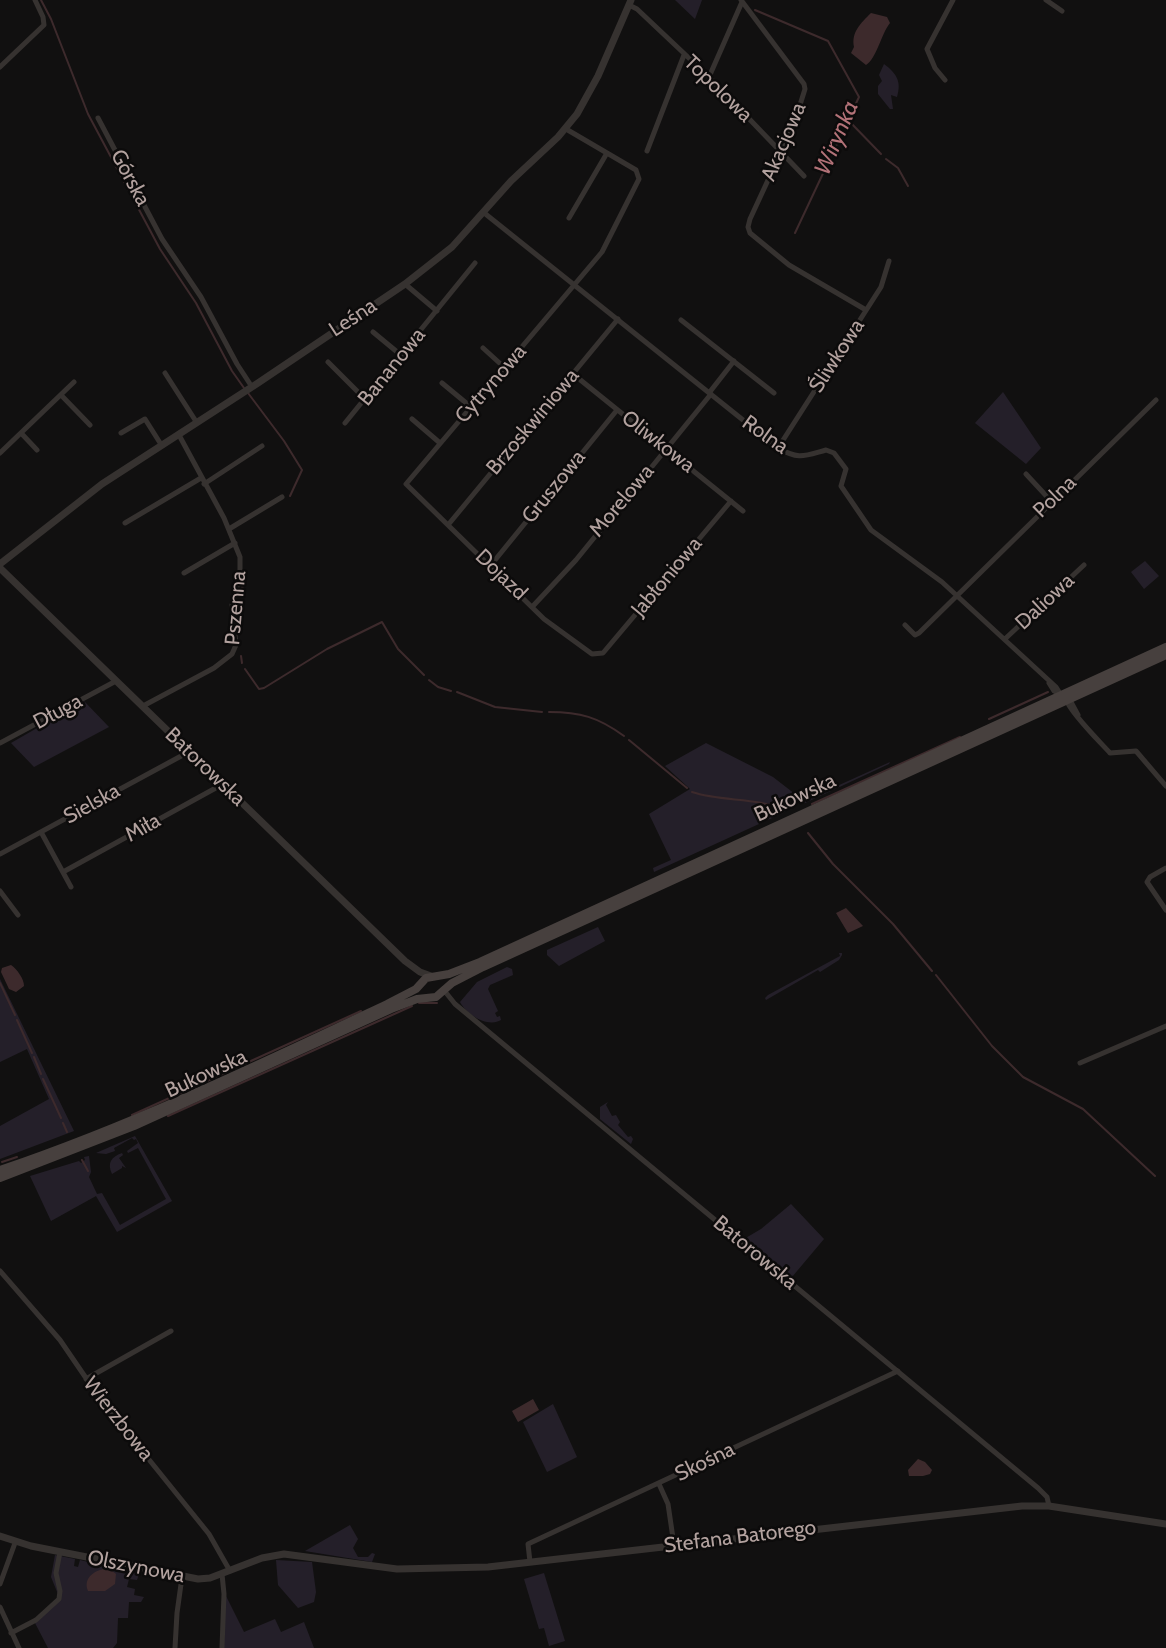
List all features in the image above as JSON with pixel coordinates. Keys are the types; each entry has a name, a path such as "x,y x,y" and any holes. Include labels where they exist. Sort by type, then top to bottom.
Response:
{"main road":[{"name":"Bukowska","path":"443,989 491,963 1064,698 1166,647"},
{"name":"Bukowska","path":"434,976 449,974 480,962 1064,698 1166,655"},
{"path":"434,976 443,981 443,989 440,994 429,998 422,994 421,985 426,978 434,976"},
{"name":"Bukowska","path":"0,1170 122,1125 377,1009 421,985"},
{"name":"Bukowska","path":"0,1178 134,1126 384,1012 429,998"}],"street":[{"path":"0,67 44,24 35,0"},
{"path":"945,80 935,68 927,49 953,0"},
{"path":"1046,0 1062,11"},
{"path":"709,77 742,1"},
{"name":"Akacjowa","path":"742,1 804,83 805,89 794,124 750,219 750,233 789,265 866,310"},
{"name":"Topolowa","path":"630,2 709,77 804,176"},
{"name":"Leśna","path":"0,566 102,484 405,284 452,247 516,176 566,129 588,96 630,2"},
{"path":"647,151 684,55"},
{"name":"Górska","path":"98,118 162,239 201,297 252,387"},
{"path":"566,129 607,153 569,218"},
{"name":"Cytrynowa","path":"406,484 602,252 639,178 636,170 607,153"},
{"name":"Rolna","path":"483,212 778,448 798,456 826,450 834,453 846,469 841,486 871,530 956,595 1006,638 1048,680 1052,689 1071,702 1079,717 1110,754 1136,751 1166,786"},
{"name":"Śliwkowa","path":"778,448 881,287 889,261"},
{"name":"Bananowa","path":"345,423 475,263"},
{"name":"Bananowa","path":"405,284 437,310"},
{"name":"Brzoskwiniowa","path":"448,525 618,319"},
{"path":"681,320 774,393"},
{"path":"373,332 402,356"},
{"path":"483,348 505,368"},
{"name":"Morelowa","path":"534,606 576,560 734,361"},
{"path":"328,362 366,400"},
{"path":"165,373 197,423"},
{"name":"Oliwkowa","path":"573,374 743,511"},
{"path":"0,453 74,383"},
{"path":"442,383 471,407"},
{"path":"61,395 90,425"},
{"name":"Polna","path":"905,625 915,635 919,633 1156,400"},
{"name":"Gruszowa","path":"491,565 617,410"},
{"path":"121,433 145,419 162,446"},
{"path":"412,419 440,443"},
{"path":"21,433 37,450"},
{"name":"Pszenna","path":"143,706 214,668 235,650 232,605 241,568 235,543 178,435"},
{"path":"125,523 262,446"},
{"path":"1026,474 1051,501"},
{"name":"Dojazd","path":"406,484 534,606 544,619 592,654 603,653"},
{"path":"229,529 282,497"},
{"name":"Jabłoniowa","path":"603,653 731,501"},
{"name":"Pszenna","path":"184,573 235,543"},
{"name":"Daliowa","path":"1006,638 1084,565"},
{"name":"Batorowska","path":"0,566 187,752 411,967 421,985"},
{"name":"Długa","path":"0,743 117,681"},
{"name":"Sielska","path":"0,854 187,752"},
{"name":"Miła","path":"63,872 223,784"},
{"path":"41,832 71,887"},
{"path":"1166,868 1150,877 1147,882 1166,910"},
{"path":"0,891 19,915"},
{"name":"Batorowska","path":"411,967 434,976"},
{"name":"Batorowska","path":"443,989 455,1004 1038,1488 1047,1497 1049,1506"},
{"name":"Batorowska","path":"429,998 455,1004"},
{"path":"1080,1063 1166,1026"},
{"name":"Wierzbowa","path":"0,1271 60,1340 86,1379 209,1534 226,1572"},
{"path":"86,1379 171,1331"},
{"name":"Skośna","path":"530,1562 528,1544 898,1371"},
{"path":"659,1484 670,1511 674,1545"},
{"name":"Stefana Batorego","path":"313,1557 397,1569 488,1567 1007,1507 1049,1506 1166,1524"},
{"name":"Olszynowa","path":"0,1536 60,1552 204,1579 278,1554 313,1557"},
{"path":"0,1584 15,1542"},
{"path":"11,1633 36,1620 59,1599 56,1573 60,1552"},
{"path":"222,1648 226,1572"},
{"path":"175,1648 182,1577"},
{"path":"0,1607 19,1648"}],"shaded area":[{"path":"675,0 702,0 695,19"},
{"path":"871,13 887,17 890,23 873,57 866,65 851,53 855,32"},
{"path":"884,64 895,74 898,82 897,97 891,95 893,109 890,109 878,94 878,86 882,81 879,75"},
{"path":"1003,392 1041,448 1026,464 975,423"},
{"path":"1145,561 1159,576 1144,589 1131,572"},
{"path":"84,701 109,727 34,767 11,743"},
{"path":"706,743 773,777 804,801 890,762 805,803 788,797 785,800 787,810 783,813 654,872 653,868 671,860 649,814 690,789 665,766"},
{"path":"846,908 863,926 848,933 836,913"},
{"path":"598,927 605,941 559,966 547,955 547,950"},
{"path":"839,953 842,955 839,960 766,1000 768,995 840,956"},
{"path":"11,965 24,983 16,992 9,989 1,972 2,968"},
{"path":"507,967 512,969 513,975 490,985 488,989 498,1011 495,1013 501,1020 490,1022 473,1016 460,1002 477,982"},
{"path":"0,979 74,1131 0,1159 0,1126 49,1099 27,1049 0,1062"},
{"path":"608,1102 606,1105 612,1116 616,1115 620,1122 618,1125 633,1139 631,1144 600,1119 600,1107"},
{"path":"135,1136 172,1201 117,1232 96,1196 51,1221 30,1176 79,1161 81,1163 85,1160 84,1157 89,1156 89,1177 97,1194 102,1193 120,1225 166,1199 138,1148 128,1153 127,1151 138,1143 136,1139 132,1138 114,1148 115,1151 96,1153"},
{"path":"122,1153 119,1158 126,1168 122,1166 112,1174 111,1161"},
{"path":"791,1204 824,1239 792,1277 744,1239 761,1229"},
{"path":"533,1399 539,1410 518,1422 512,1411"},
{"path":"553,1404 577,1457 547,1472 523,1422"},
{"path":"918,1459 932,1470 930,1474 909,1476 908,1470"},
{"path":"350,1525 358,1539 353,1548 358,1557 375,1554 372,1562 305,1551"},
{"path":"55,1555 75,1559 74,1566 78,1567 80,1560 139,1574 137,1580 129,1579 127,1587 135,1589 134,1595 144,1597 141,1602 129,1602 128,1618 118,1618 117,1643 113,1648 48,1648 35,1623 60,1599 51,1577"},
{"path":"276,1560 312,1562 316,1592 314,1602 298,1608 278,1585"},
{"path":"110,1569 116,1574 115,1584 105,1591 88,1591 90,1576"},
{"path":"544,1573 565,1641 549,1646 544,1628 539,1629 524,1579"},
{"path":"225,1594 244,1632 275,1619 281,1632 304,1622 314,1648 224,1648"}],"waterway":[{"path":"41,0 88,114 160,249 196,303 244,388"},
{"name":"Wirynka","path":"755,10 828,41 859,97 795,233"},
{"path":"849,121 881,154"},
{"path":"886,159 898,168 908,186"},
{"path":"248,393 302,470 290,496"},
{"path":"245,669 259,689 264,688 327,649 382,622 398,649 424,675"},
{"path":"241,656 242,663"},
{"path":"429,680 438,687 451,691"},
{"path":"457,692 495,707 542,712"},
{"path":"989,719 1048,692"},
{"path":"549,712 588,717 606,724 624,736"},
{"path":"812,804 960,737"},
{"path":"629,740 687,788"},
{"path":"692,792 763,803 784,810"},
{"path":"808,833 833,864 893,924 932,971"},
{"path":"936,975 992,1046 1023,1077 1083,1109 1155,1176"},
{"path":"0,983 15,1015"},
{"path":"419,1003 437,1003"},
{"path":"168,1116 412,1006"},
{"path":"132,1115 361,1011"},
{"path":"17,1020 32,1053"},
{"path":"34,1057 41,1074"},
{"path":"43,1079 61,1118"},
{"path":"63,1123 67,1132"},
{"path":"2,1162 17,1157"},
{"path":"82,1160 88,1171"}]}
